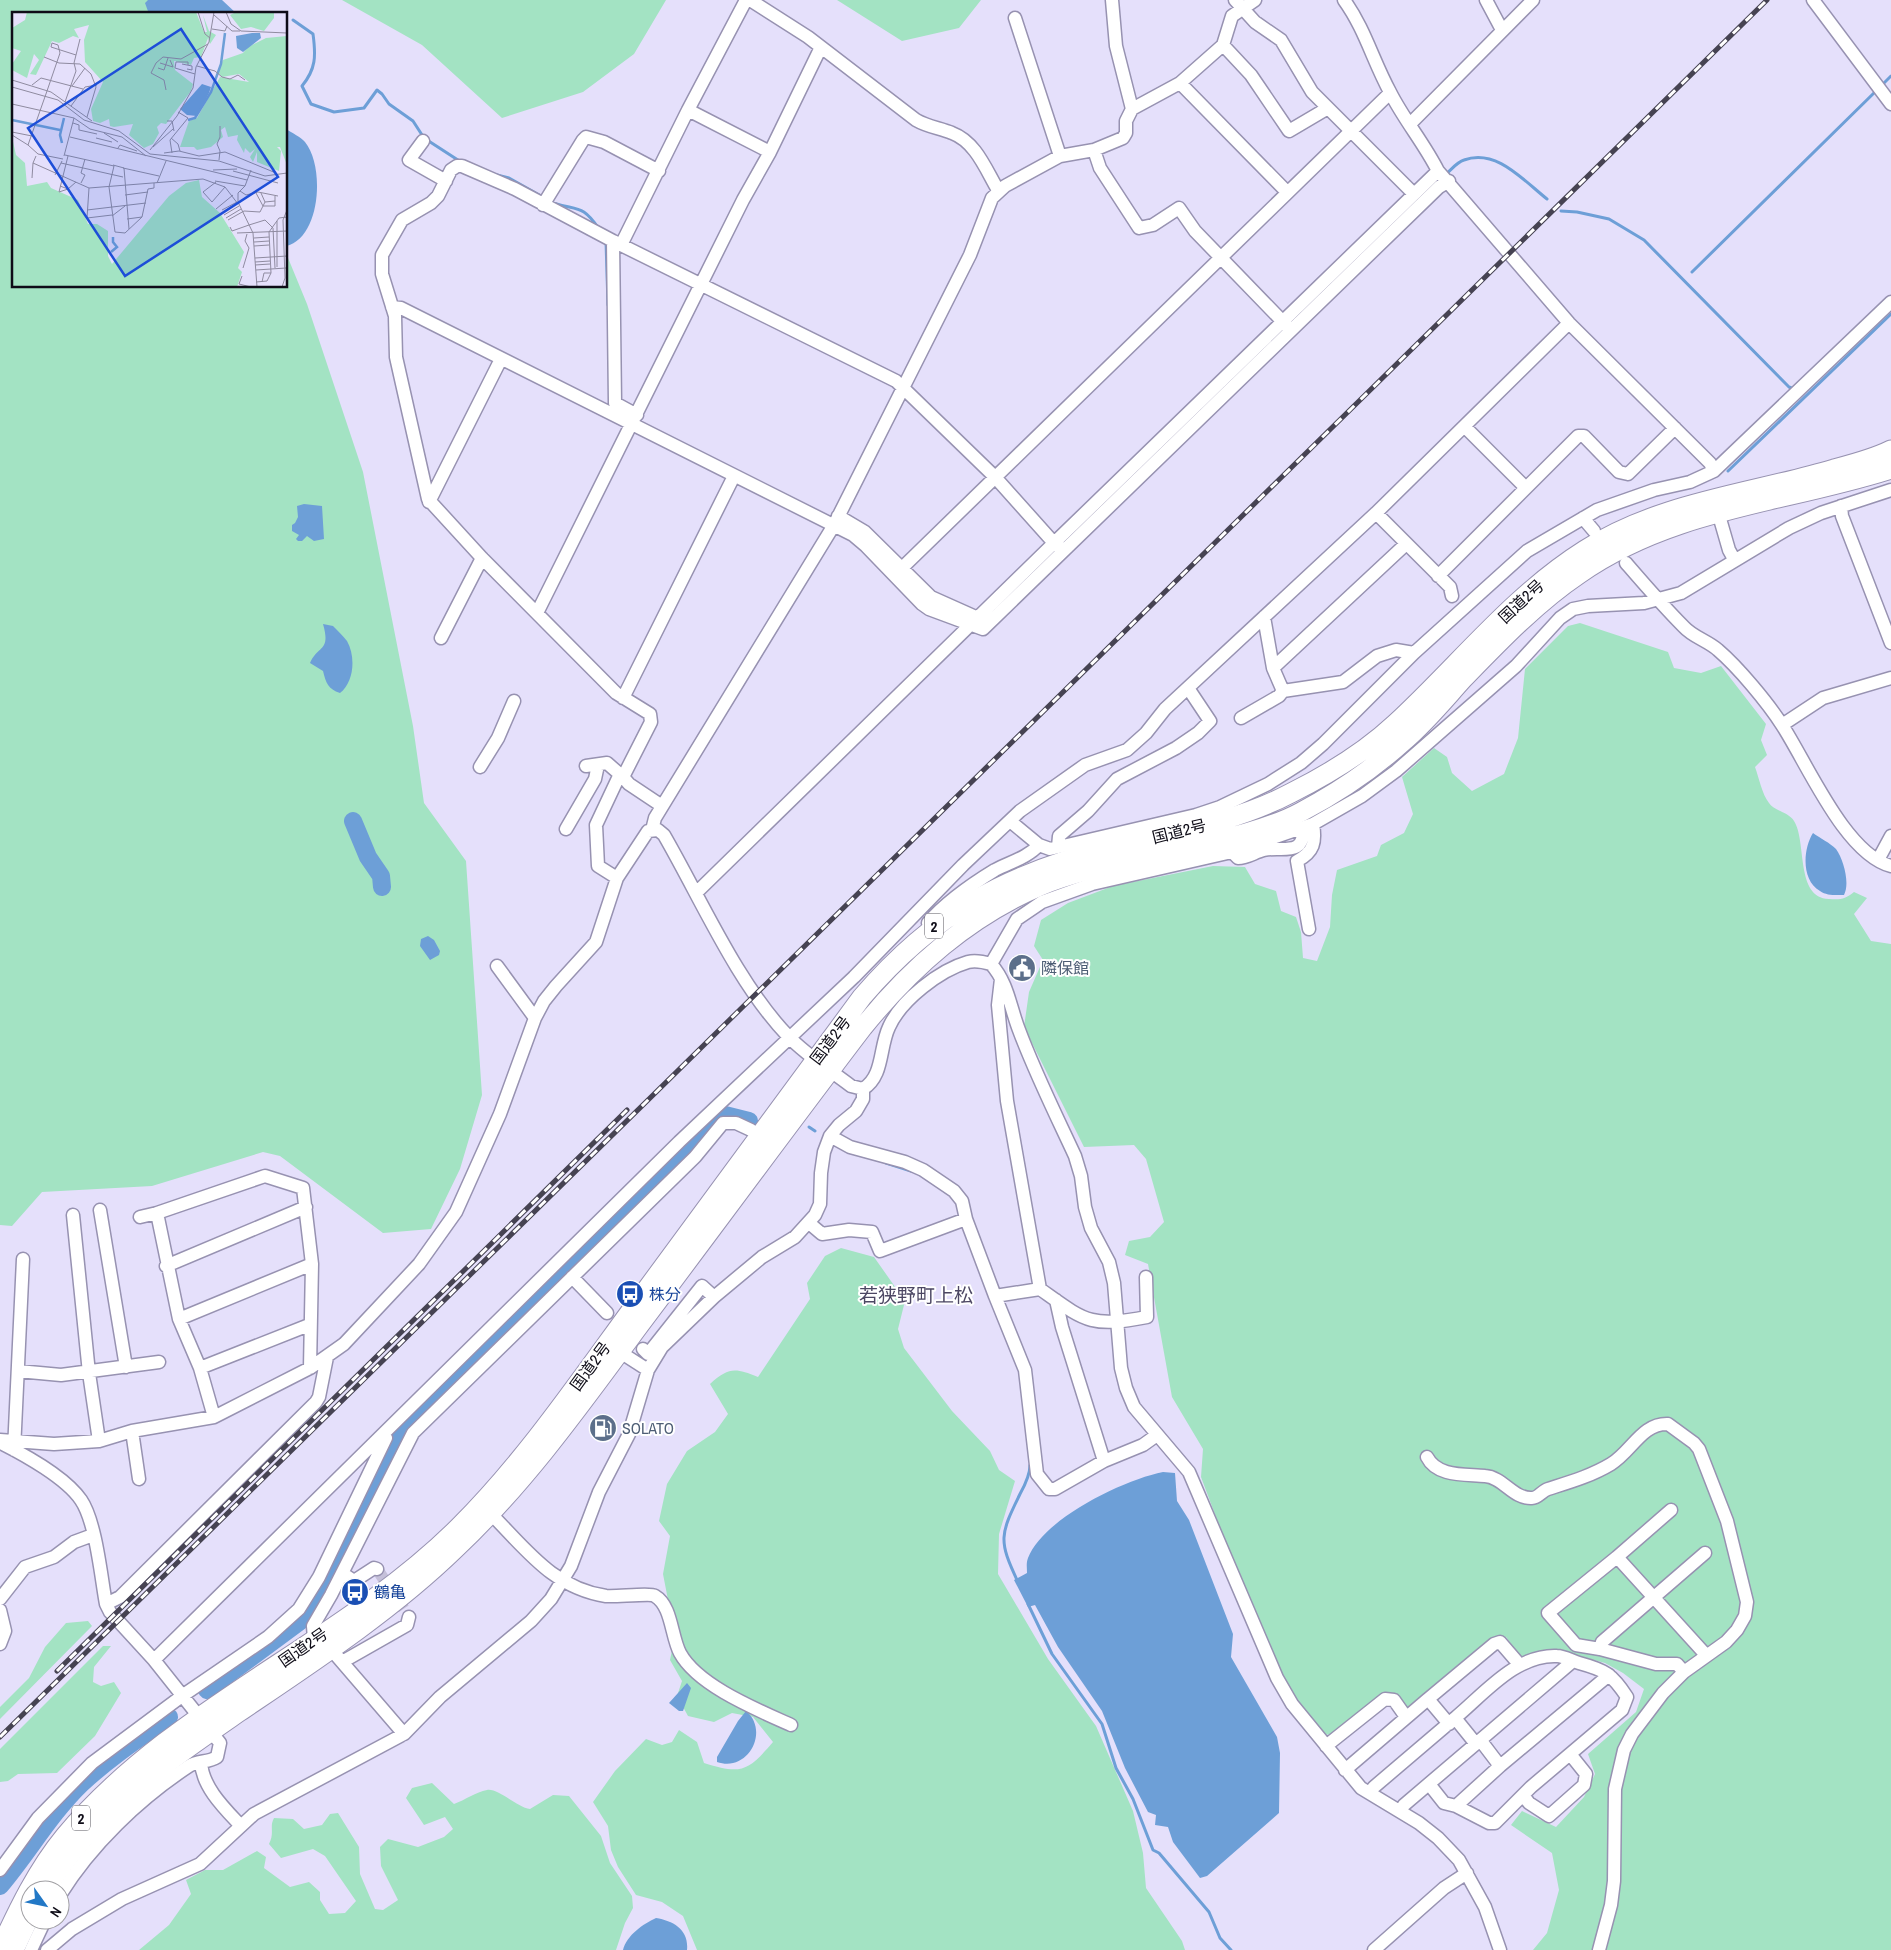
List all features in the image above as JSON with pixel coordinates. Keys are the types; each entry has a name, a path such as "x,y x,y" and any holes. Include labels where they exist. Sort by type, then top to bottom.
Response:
{"highway":[{"name":"国道2号","path":"0,1949 29,1890 64,1838 109,1788 205,1724 336,1655 421,1578 452,1553 491,1514 534,1464 620,1352 823,1064 874,983 917,940 958,910 1015,878 1049,864 1209,824 1261,807 1336,770 1396,724 1477,641 1544,579 1588,547 1624,529 1663,513 1696,503 1800,479 1891,450"},
{"name":"国道2号","path":"53,1880 76,1847 104,1816 205,1724 314,1639 388,1587 430,1554 482,1504 517,1464 823,1064 891,993 946,942 969,924 1041,886 1091,870 1255,829 1295,815 1339,792 1407,739 1510,632 1539,605 1577,574 1637,539 1673,525 1718,512 1828,488 1891,468"},
{"path":"14,1950 23,1930"}],"street":[{"path":"635,420 615,403 618,242 659,171 688,110 746,0"},
{"path":"750,0 783,19 916,120 957,136 978,155 998,190"},
{"path":"1112,0 1116,46 1132,110"},
{"path":"1238,4 1255,0"},
{"path":"1344,0 1363,29 1390,94 1444,176 1569,323 1625,382 1710,463 1714,471"},
{"path":"1486,0 1502,30"},
{"path":"1410,124 1533,0"},
{"path":"1813,0 1891,104"},
{"path":"652,830 655,818 662,806 836,521 970,255 982,230 988,206 998,190 1060,156 1094,150 1124,138 1126,121 1132,110 1180,83 1223,45 1232,16 1238,4"},
{"path":"1238,4 1281,40 1312,92 1413,193"},
{"path":"1015,18 1060,156"},
{"path":"1223,45 1251,75 1289,131 1328,108"},
{"path":"537,613 703,286 743,200 770,152 821,47"},
{"path":"1180,83 1287,192"},
{"path":"903,567 1390,94"},
{"path":"688,110 770,152"},
{"path":"546,201 582,140 586,137 604,142 659,171"},
{"path":"423,141 409,160 446,181"},
{"path":"1094,150 1100,168 1139,228 1153,225 1177,207 1179,208 1196,232 1287,326"},
{"path":"617,878 598,866 595,837 596,825 652,718 647,712 623,698 482,558 429,502 396,356 395,316 382,274 382,255 402,220 431,203 451,170 457,166 462,166 546,201 618,242 903,387 995,478 1058,546"},
{"path":"392,307 401,308 500,360 635,420 734,476 865,532 903,567 930,597 983,629 1287,326 1413,193 1444,176"},
{"path":"696,892 974,622 1058,546 1287,326 1439,187 1444,176"},
{"path":"1010,821 1039,845 1050,849 1196,815 1272,788 1323,744 1414,654 1512,562 1563,528 1583,518 1633,496 1690,482 1714,471 1891,302"},
{"path":"154,1660 386,1436 680,1143 854,977 956,872 1020,811 1085,765 1127,750 1138,742 1165,709 1376,513 1569,323"},
{"path":"429,502 500,360"},
{"path":"1464,427 1525,487"},
{"path":"1438,576 1525,487 1581,434 1619,472 1628,474 1675,428"},
{"path":"623,698 734,476"},
{"path":"991,964 1017,919 1042,902 1092,884 1232,852 1308,827 1362,796 1396,771 1516,666 1560,618 1573,609 1656,600 1681,593 1734,559 1789,528 1841,506 1891,490"},
{"path":"1841,506 1842,516 1891,643"},
{"path":"1718,512 1729,550 1734,559"},
{"path":"1376,513 1450,587 1452,596"},
{"path":"1583,518 1594,532"},
{"path":"836,521 866,546 922,604 974,622"},
{"path":"1273,668 1406,544"},
{"path":"441,638 482,558"},
{"path":"1626,563 1656,600 1664,604 1684,628 1718,649 1782,725 1834,815 1866,852 1891,866"},
{"path":"1264,618 1273,668 1283,691"},
{"path":"1241,718 1279,696 1283,691 1344,682 1378,656 1396,650 1414,654"},
{"path":"1782,725 1823,698 1891,678"},
{"path":"1058,847 1060,836 1088,811 1117,779 1176,748 1198,733 1210,721 1188,688"},
{"path":"480,767 498,738 514,701"},
{"path":"566,829 595,779 592,765 607,763 622,775 629,784 662,806"},
{"path":"1308,827 1315,841 1312,849 1297,861 1309,929"},
{"path":"14,1446 99,1441 132,1431 214,1417 310,1368 344,1344 419,1264 456,1212 500,1114 535,1018 544,1001 556,986 596,942 617,878 643,836 652,830 658,830 664,835 745,978 776,1022 790,1038 851,1086 863,1089"},
{"path":"1878,860 1891,836"},
{"path":"917,940 930,921 960,895 996,870 1032,853 1039,845"},
{"path":"48,1950 72,1930 122,1899 200,1864 254,1814 404,1734 440,1697 531,1621 551,1599 571,1566 602,1486 629,1434 648,1370 662,1347 714,1298 762,1258 795,1237 809,1223 820,1204 824,1152 830,1136 860,1106 863,1089 875,1078 886,1035 901,1008 928,982 968,962 980,961 991,964 1008,993 1019,1030 1075,1156 1081,1176 1085,1207 1091,1228 1110,1269 1121,1368 1126,1388 1134,1407 1189,1472 1276,1678 1292,1704 1361,1788 1400,1811 1438,1838 1459,1860 1485,1907 1500,1950"},
{"path":"497,966 535,1018"},
{"path":"1001,979 998,1005 1007,1101 1040,1289"},
{"path":"314,1639 313,1626 414,1433 694,1156 723,1123 736,1123 751,1130"},
{"path":"830,1136 850,1148 905,1162 923,1170 954,1191 962,1201 963,1220 1025,1370 1036,1474 1049,1489 1054,1489 1104,1461 1142,1445 1157,1434"},
{"path":"680,1143 694,1156"},
{"path":"140,1217 265,1176 304,1188 312,1264 309,1325 310,1368"},
{"path":"166,1266 306,1207"},
{"path":"100,1210 126,1367"},
{"path":"157,1213 166,1266 179,1319 200,1368 214,1417"},
{"path":"73,1215 99,1441"},
{"path":"809,1223 822,1234 849,1230 872,1232 880,1251 963,1220"},
{"path":"14,1446 23,1259"},
{"path":"179,1319 312,1264"},
{"path":"572,1277 607,1313"},
{"path":"995,1296 1040,1289 1083,1319 1093,1322 1117,1323 1147,1317 1146,1277"},
{"path":"643,1350 648,1354 702,1286 714,1298"},
{"path":"1056,1300 1062,1327 1104,1461"},
{"path":"200,1368 309,1325"},
{"path":"620,1352 648,1370"},
{"path":"106,1604 120,1597 316,1402 319,1397 327,1357"},
{"path":"18,1371 61,1375 90,1373 159,1362"},
{"path":"1427,1457 1431,1465 1443,1472 1490,1476 1515,1493 1526,1498 1535,1498 1545,1490 1580,1480 1613,1462 1652,1426 1668,1424 1694,1443 1709,1472 1727,1521 1747,1602 1744,1616 1737,1630 1726,1642 1684,1672 1663,1693 1632,1734 1618,1767 1615,1789 1614,1881 1611,1905 1599,1950"},
{"path":"132,1431 139,1479"},
{"path":"386,1436 404,1451"},
{"path":"0,1870 38,1818 92,1763 182,1696 268,1637 299,1609 316,1583 386,1436"},
{"path":"0,1441 14,1446 77,1494 87,1511 106,1604 110,1612 154,1660 220,1744 219,1753 213,1760 191,1765 148,1797 87,1858 70,1881"},
{"path":"1671,1510 1548,1613 1576,1645 1600,1649 1656,1664 1677,1664 1684,1672"},
{"path":"491,1514 549,1572 561,1581 585,1592 600,1595 654,1595 663,1603 680,1653 692,1669 714,1686 791,1725"},
{"path":"0,1599 25,1568 54,1557 74,1542 93,1535"},
{"path":"1600,1649 1602,1642 1705,1553"},
{"path":"1617,1557 1706,1655"},
{"path":"342,1573 354,1581 374,1568 377,1569"},
{"path":"0,1610 5,1631 0,1644"},
{"path":"404,1734 336,1655 407,1625 409,1617"},
{"path":"1345,1770 1494,1644 1500,1642 1519,1664"},
{"path":"1370,1792 1519,1664 1532,1659 1558,1656 1603,1669 1616,1681 1627,1697 1622,1710 1523,1795 1495,1823 1456,1806 1444,1803 1429,1784"},
{"path":"1400,1811 1404,1805 1573,1661"},
{"path":"1456,1806 1462,1798 1609,1674"},
{"path":"1326,1746 1385,1699 1394,1700 1406,1717"},
{"path":"1428,1699 1479,1743 1500,1766"},
{"path":"1523,1795 1529,1803 1549,1816 1584,1785 1586,1774 1570,1754"},
{"path":"201,1762 201,1772 217,1799 241,1826"},
{"path":"1374,1950 1444,1888 1467,1873"},
{"path":"31,1950 40,1930"}],"green space":[{"path":"0,0 189,0 192,12 12,12 12,288 288,288 288,258 307,304 363,472 413,726 424,803 466,861 482,1095 460,1169 431,1229 383,1233 280,1156 263,1152 152,1186 42,1192 12,1226 0,1225"},
{"path":"342,0 666,0 634,54 583,92 502,118 422,45"},
{"path":"837,0 981,0 959,28 902,41"},
{"path":"1580,623 1668,652 1674,668 1701,673 1721,666 1766,724 1761,740 1767,755 1755,767 1763,791 1771,806 1794,821 1798,830 1806,879 1811,889 1818,896 1829,899 1843,899 1854,892 1867,898 1854,914 1871,941 1891,944 1891,1950 1533,1950 1547,1933 1559,1890 1552,1853 1511,1825 1522,1811 1556,1827 1584,1797 1595,1774 1588,1754 1636,1712 1644,1689 1623,1673 1605,1663 1560,1651 1520,1657 1506,1637 1497,1637 1408,1709 1395,1696 1332,1735 1319,1734 1279,1676 1244,1592 1201,1477 1203,1449 1172,1397 1148,1264 1125,1255 1129,1241 1150,1237 1164,1222 1146,1159 1134,1145 1084,1147 1024,1027 1029,992 1043,960 1034,946 1041,920 1068,903 1113,886 1213,866 1245,867 1255,884 1276,891 1281,911 1296,917 1301,932 1303,958 1317,961 1330,927 1332,895 1337,870 1377,856 1381,845 1404,833 1413,814 1402,777 1434,748 1447,757 1452,773 1472,791 1504,774 1518,738 1525,669 1568,626"},
{"path":"841,1248 874,1257 905,1301 898,1329 904,1348 952,1411 990,1451 999,1470 1015,1481 999,1534 998,1574 1048,1659 1096,1726 1133,1811 1143,1853 1146,1888 1182,1941 1185,1950 697,1950 683,1916 662,1902 636,1895 618,1867 611,1850 608,1826 593,1802 615,1771 646,1739 662,1745 672,1742 679,1730 697,1742 704,1763 727,1769 743,1768 750,1765 773,1742 753,1717 732,1713 714,1722 688,1716 677,1696 682,1681 670,1660 675,1636 663,1574 670,1536 659,1521 667,1484 687,1451 715,1432 728,1414 710,1384 722,1374 732,1371 758,1377 810,1299 807,1283 825,1256"},
{"path":"88,1621 92,1626 0,1719 0,1707 29,1678 45,1647 66,1623"},
{"path":"103,1646 111,1646 94,1667 93,1682 101,1686 114,1682 121,1693 95,1736 57,1773 18,1774 8,1781 0,1782 0,1749"},
{"path":"432,1783 454,1804 487,1790 497,1792 530,1809 553,1795 569,1796 601,1836 610,1863 632,1896 633,1908 625,1923 616,1950 139,1950 169,1925 191,1894 186,1880 205,1870 223,1870 257,1851 266,1857 264,1868 290,1887 309,1882 320,1892 320,1900 329,1914 345,1913 356,1901 325,1856 313,1849 281,1858 269,1844 274,1818 293,1819 304,1829 322,1825 330,1814 338,1813 359,1847 360,1874 375,1909 383,1910 398,1900 381,1866 380,1847 388,1839 418,1847 444,1837 453,1829 445,1817 424,1825 406,1798 412,1788"}],"water":[{"path":"148,0 222,0 235,12 148,12 145,3"},
{"path":"288,130 305,142 311,153 317,183 313,216 307,230 298,240 288,245"},
{"path":"304,504 322,506 324,539 314,541 307,536 302,541 296,539 299,535 292,531 292,525 298,517 297,506"},
{"path":"323,624 333,626 347,641 352,654 351,676 340,693 328,685 323,671 310,663 325,644"},
{"path":"1813,833 1834,847 1839,854 1844,865 1846,879 1844,895 1823,893 1809,880 1806,855"},
{"path":"428,936 434,940 440,951 439,955 430,960 420,946 421,939"},
{"path":"1163,1472 1175,1473 1177,1501 1189,1520 1233,1634 1231,1657 1277,1737 1280,1753 1279,1813 1207,1876 1200,1878 1173,1842 1168,1827 1155,1825 1156,1815 1148,1812 1125,1768 1102,1711 1058,1647 1035,1605 1028,1607 1014,1580 1027,1573 1027,1560 1036,1543 1067,1516 1107,1492 1146,1476"},
{"path":"687,1683 691,1688 683,1711 679,1711 669,1703"},
{"path":"746,1711 753,1719 756,1729 756,1739 752,1748 746,1756 738,1761 728,1764 717,1762 717,1757"},
{"path":"656,1918 669,1921 683,1932 686,1937 687,1950 623,1950 628,1940 636,1931"}],"waterway":[{"path":"293,20 313,34 314,62 310,74 302,86 311,104 334,112 364,108 377,90 389,104 413,121 424,138 461,162"},
{"path":"1881,86 1891,76"},
{"path":"1692,272 1877,90"},
{"path":"1446,174 1461,161 1476,157 1487,158 1498,162 1519,175 1547,199"},
{"path":"497,175 509,178 541,196"},
{"path":"553,203 584,212 599,229"},
{"path":"1561,211 1577,212 1609,219 1644,240 1789,387 1794,389"},
{"path":"606,241 608,305"},
{"path":"1728,471 1891,314"},
{"path":"353,821 368,857 381,876 382,887"},
{"path":"207,1690 303,1619 323,1592 398,1437 711,1127 725,1115 749,1121"},
{"path":"809,1127 815,1131"},
{"path":"886,1163 911,1171"},
{"path":"1018,1582 1007,1556 1004,1538 1008,1519 1027,1480 1030,1465"},
{"path":"1028,1604 1052,1654 1102,1724 1116,1768 1133,1799 1153,1850 1159,1853 1209,1912 1220,1938 1231,1950"},
{"path":"0,1886 59,1808 81,1784 113,1757 169,1717"}],"tunnel":[{"path":"377,1569 409,1617"}],"railway":[{"path":"0,1737 1767,0"},
{"path":"57,1671 627,1110"}],"place":[{"name":"隣保館","path":"1022,968"},
{"name":"株分","path":"630,1294"},
{"name":"SOLATO","path":"603,1428"},
{"name":"鶴亀","path":"355,1592"}],"district":[{"name":"若狭野町上松","path":"916,1295"}]}
